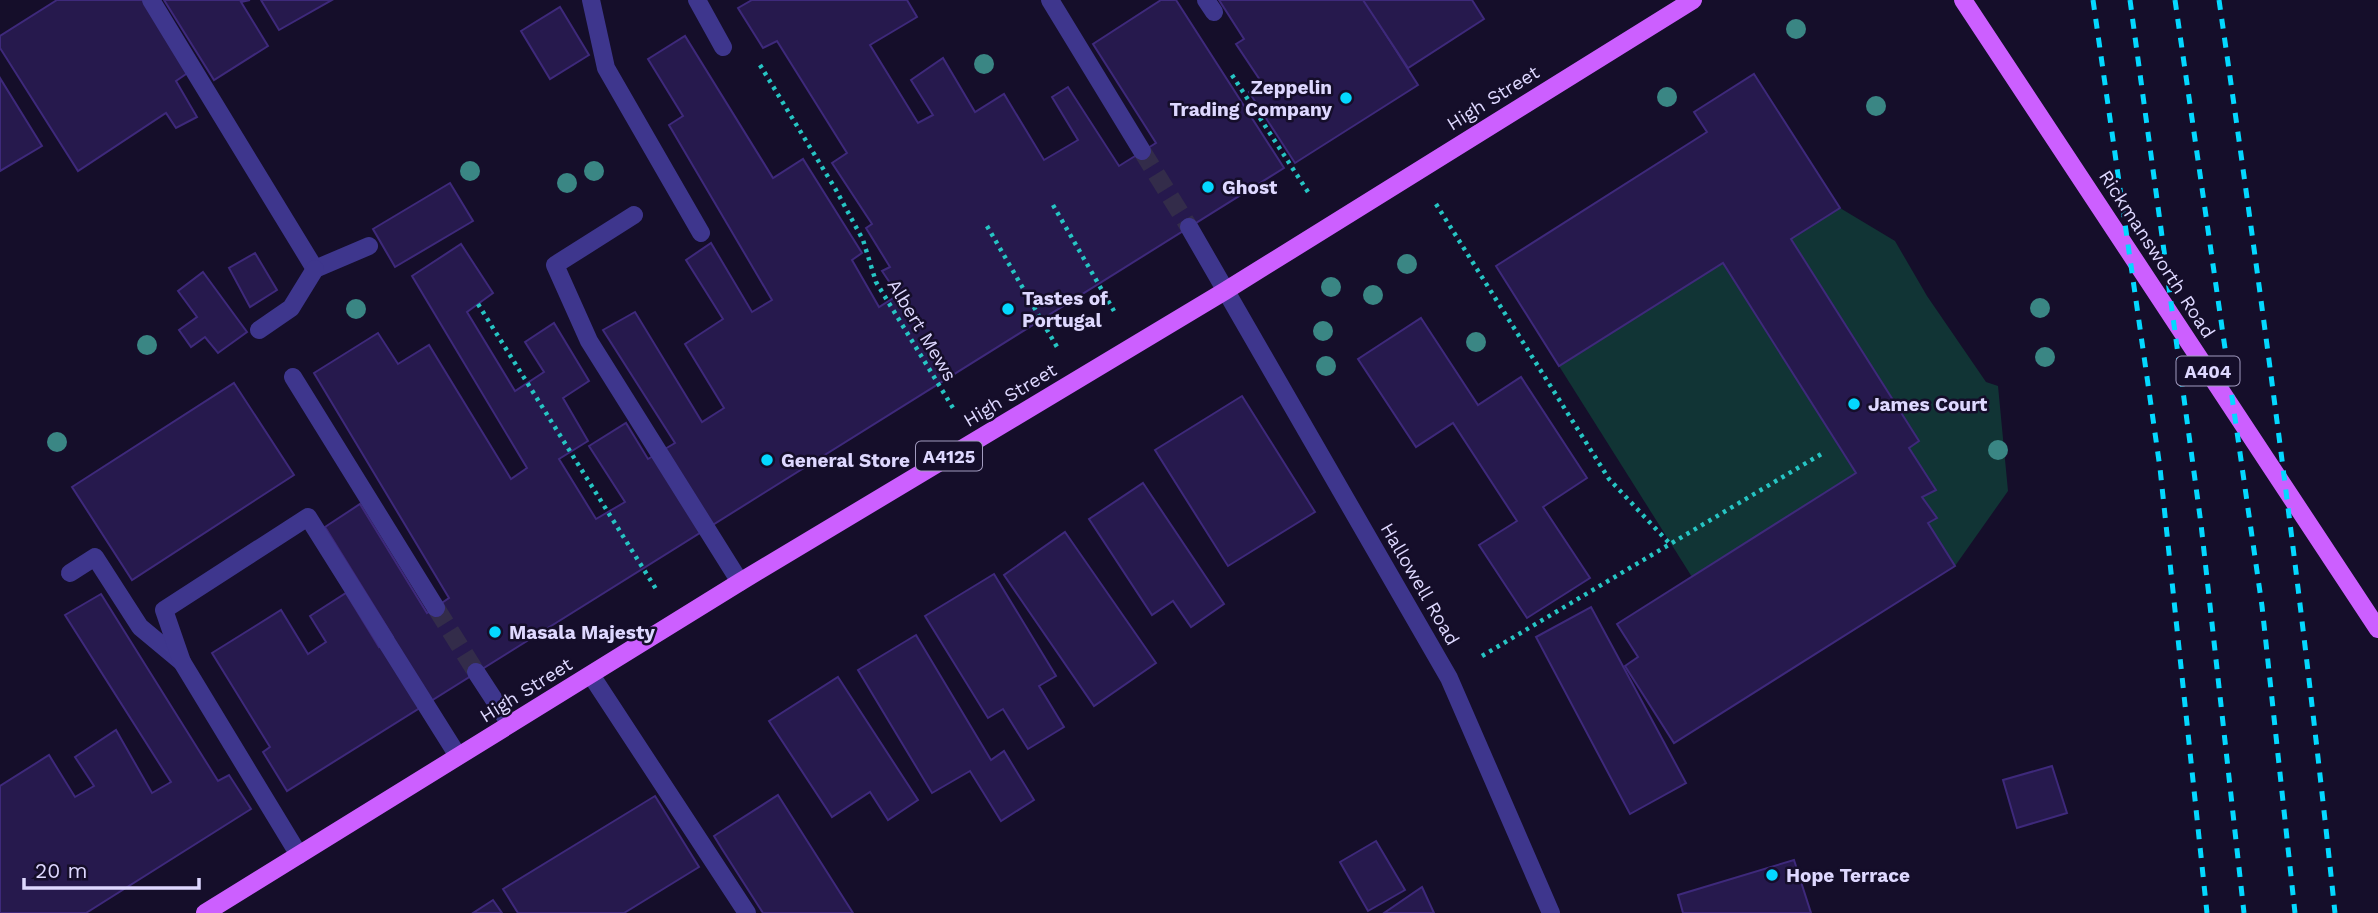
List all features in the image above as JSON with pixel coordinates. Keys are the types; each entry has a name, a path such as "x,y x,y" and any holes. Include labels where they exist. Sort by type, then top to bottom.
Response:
{"main road":[{"name":"High Street","path":"205,913 740,582 1225,291 1693,0"},
{"name":"Rickmansworth Road","path":"1963,0 2378,629"}],"street":[{"path":"151,0 315,269"},
{"path":"591,0 606,68 701,233"},
{"path":"696,0 723,47"},
{"path":"1050,0 1142,151"},
{"path":"634,215 555,265 589,341 740,582"},
{"name":"Hallowell Road","path":"1189,227 1449,677 1551,913"},
{"path":"259,330 292,308 315,269 369,246"},
{"path":"293,377 436,608"},
{"path":"299,855 181,662 164,610 308,517 458,757"},
{"path":"70,573 95,557 140,628 181,662"},
{"path":"476,672 510,724"},
{"path":"591,674 747,913"}],"path":[{"name":"Albert Mews","path":"760,65 863,240 876,282 973,442"},
{"path":"1232,75 1329,225"},
{"path":"1415,172 1609,480 1671,545"},
{"path":"1053,205 1134,345"},
{"path":"987,226 1076,380"},
{"path":"478,304 676,622"},
{"path":"1449,677 1823,453"}],"green space":[{"path":"1840,208 1895,241 1927,296 1986,382 1998,386 2008,491 1955,566 1928,523 1936,518 1922,497 1936,490 1909,448 1919,441 1791,239"},
{"path":"1723,263 1856,473 1692,577 1559,366"}],"building":[{"path":"57,0 148,0 189,72 176,81 197,117 176,128 166,113 78,171 0,48 0,36"},
{"path":"164,0 250,0 241,2 268,46 214,80"},
{"path":"261,0 332,0 279,30"},
{"path":"752,0 907,0 917,17 870,45 918,123 933,115 911,80 943,58 975,112 1004,94 1044,160 1078,140 1052,97 1068,87 1119,166 1156,143 1093,44 1161,0 1176,0 1284,168 287,791 263,752 270,747 212,653 281,610 308,654 326,642 310,616 346,593 379,647 393,637 325,527 360,504 427,613 449,598 314,373 378,333 398,364 429,345 511,479 527,468 412,276 461,244 493,293 467,312 515,391 544,372 525,342 554,323 589,381 563,398 588,441 559,459 596,519 625,502 589,446 626,423 648,459 675,443 603,330 635,312 702,422 724,408 685,344 723,319 686,260 711,243 752,312 772,300 669,125 683,116 648,59 685,36 773,178 803,159 862,253 852,260 879,307 898,295 882,271 890,267 866,228 872,224 832,163 847,153 777,41 763,48 738,8"},
{"path":"1219,0 1364,0 1418,85 1295,163 1249,92 1262,83 1236,44 1244,39"},
{"path":"1363,0 1472,0 1484,19 1408,68"},
{"path":"560,7 589,55 550,79 521,31"},
{"name":"James Court","path":"1754,74 1840,208 1791,239 1919,441 1909,448 1936,490 1922,497 1937,518 1928,523 1955,566 1674,743 1625,666 1638,657 1617,624 1856,473 1723,263 1559,366 1496,266 1707,132 1694,112"},
{"path":"0,78 42,146 0,171"},
{"path":"450,183 473,221 395,267 373,229"},
{"path":"255,253 277,290 250,307 229,268"},
{"path":"203,272 247,332 218,353 205,337 191,347 179,330 197,317 178,291"},
{"path":"1421,318 1478,405 1521,377 1587,478 1543,507 1590,578 1527,618 1479,545 1517,521 1453,423 1416,447 1358,359"},
{"path":"234,383 294,475 132,580 72,487"},
{"path":"1242,396 1315,512 1228,566 1155,450"},
{"path":"1143,483 1224,604 1191,627 1173,601 1152,615 1089,519"},
{"path":"1065,532 1156,663 1094,706 1004,575"},
{"path":"994,574 1056,676 1039,686 1064,727 1028,749 1003,709 988,718 925,616"},
{"path":"101,594 218,781 229,775 251,809 86,913 0,913 0,786 49,755 75,797 94,786 75,757 116,730 152,793 171,782 65,615"},
{"path":"1591,607 1686,783 1630,814 1536,637"},
{"path":"916,635 991,760 1004,751 1034,800 1001,821 970,771 932,793 858,670"},
{"path":"838,677 918,800 888,820 870,792 832,817 769,721"},
{"path":"2052,766 2067,813 2017,828 2003,780"},
{"path":"778,795 853,913 763,913 722,849 714,836"},
{"path":"655,796 699,867 624,913 518,913 503,889"},
{"path":"1376,841 1405,890 1368,911 1340,862"},
{"name":"Hope Terrace","path":"1794,860 1811,913 1683,913 1678,895"},
{"path":"1422,887 1434,913 1384,913"},
{"path":"493,900 502,913 473,913"}],"tunnel":[{"path":"1142,151 1189,227"},
{"path":"436,608 476,672"}],"railway":[{"path":"2093,0 2160,468 2207,913"},
{"path":"2130,0 2201,524 2244,913"},
{"path":"2175,0 2262,606 2295,913"},
{"path":"2219,0 2282,456 2335,913"}],"place":[{"name":"Zeppelin Trading Company","path":"1346,98"},
{"name":"Ghost","path":"1208,187"},
{"name":"Tastes of Portugal","path":"1008,309"},
{"name":"James Court","path":"1854,404"},
{"name":"General Store","path":"767,460"},
{"name":"Masala Majesty","path":"495,632"},
{"name":"Hope Terrace","path":"1772,875"}]}
